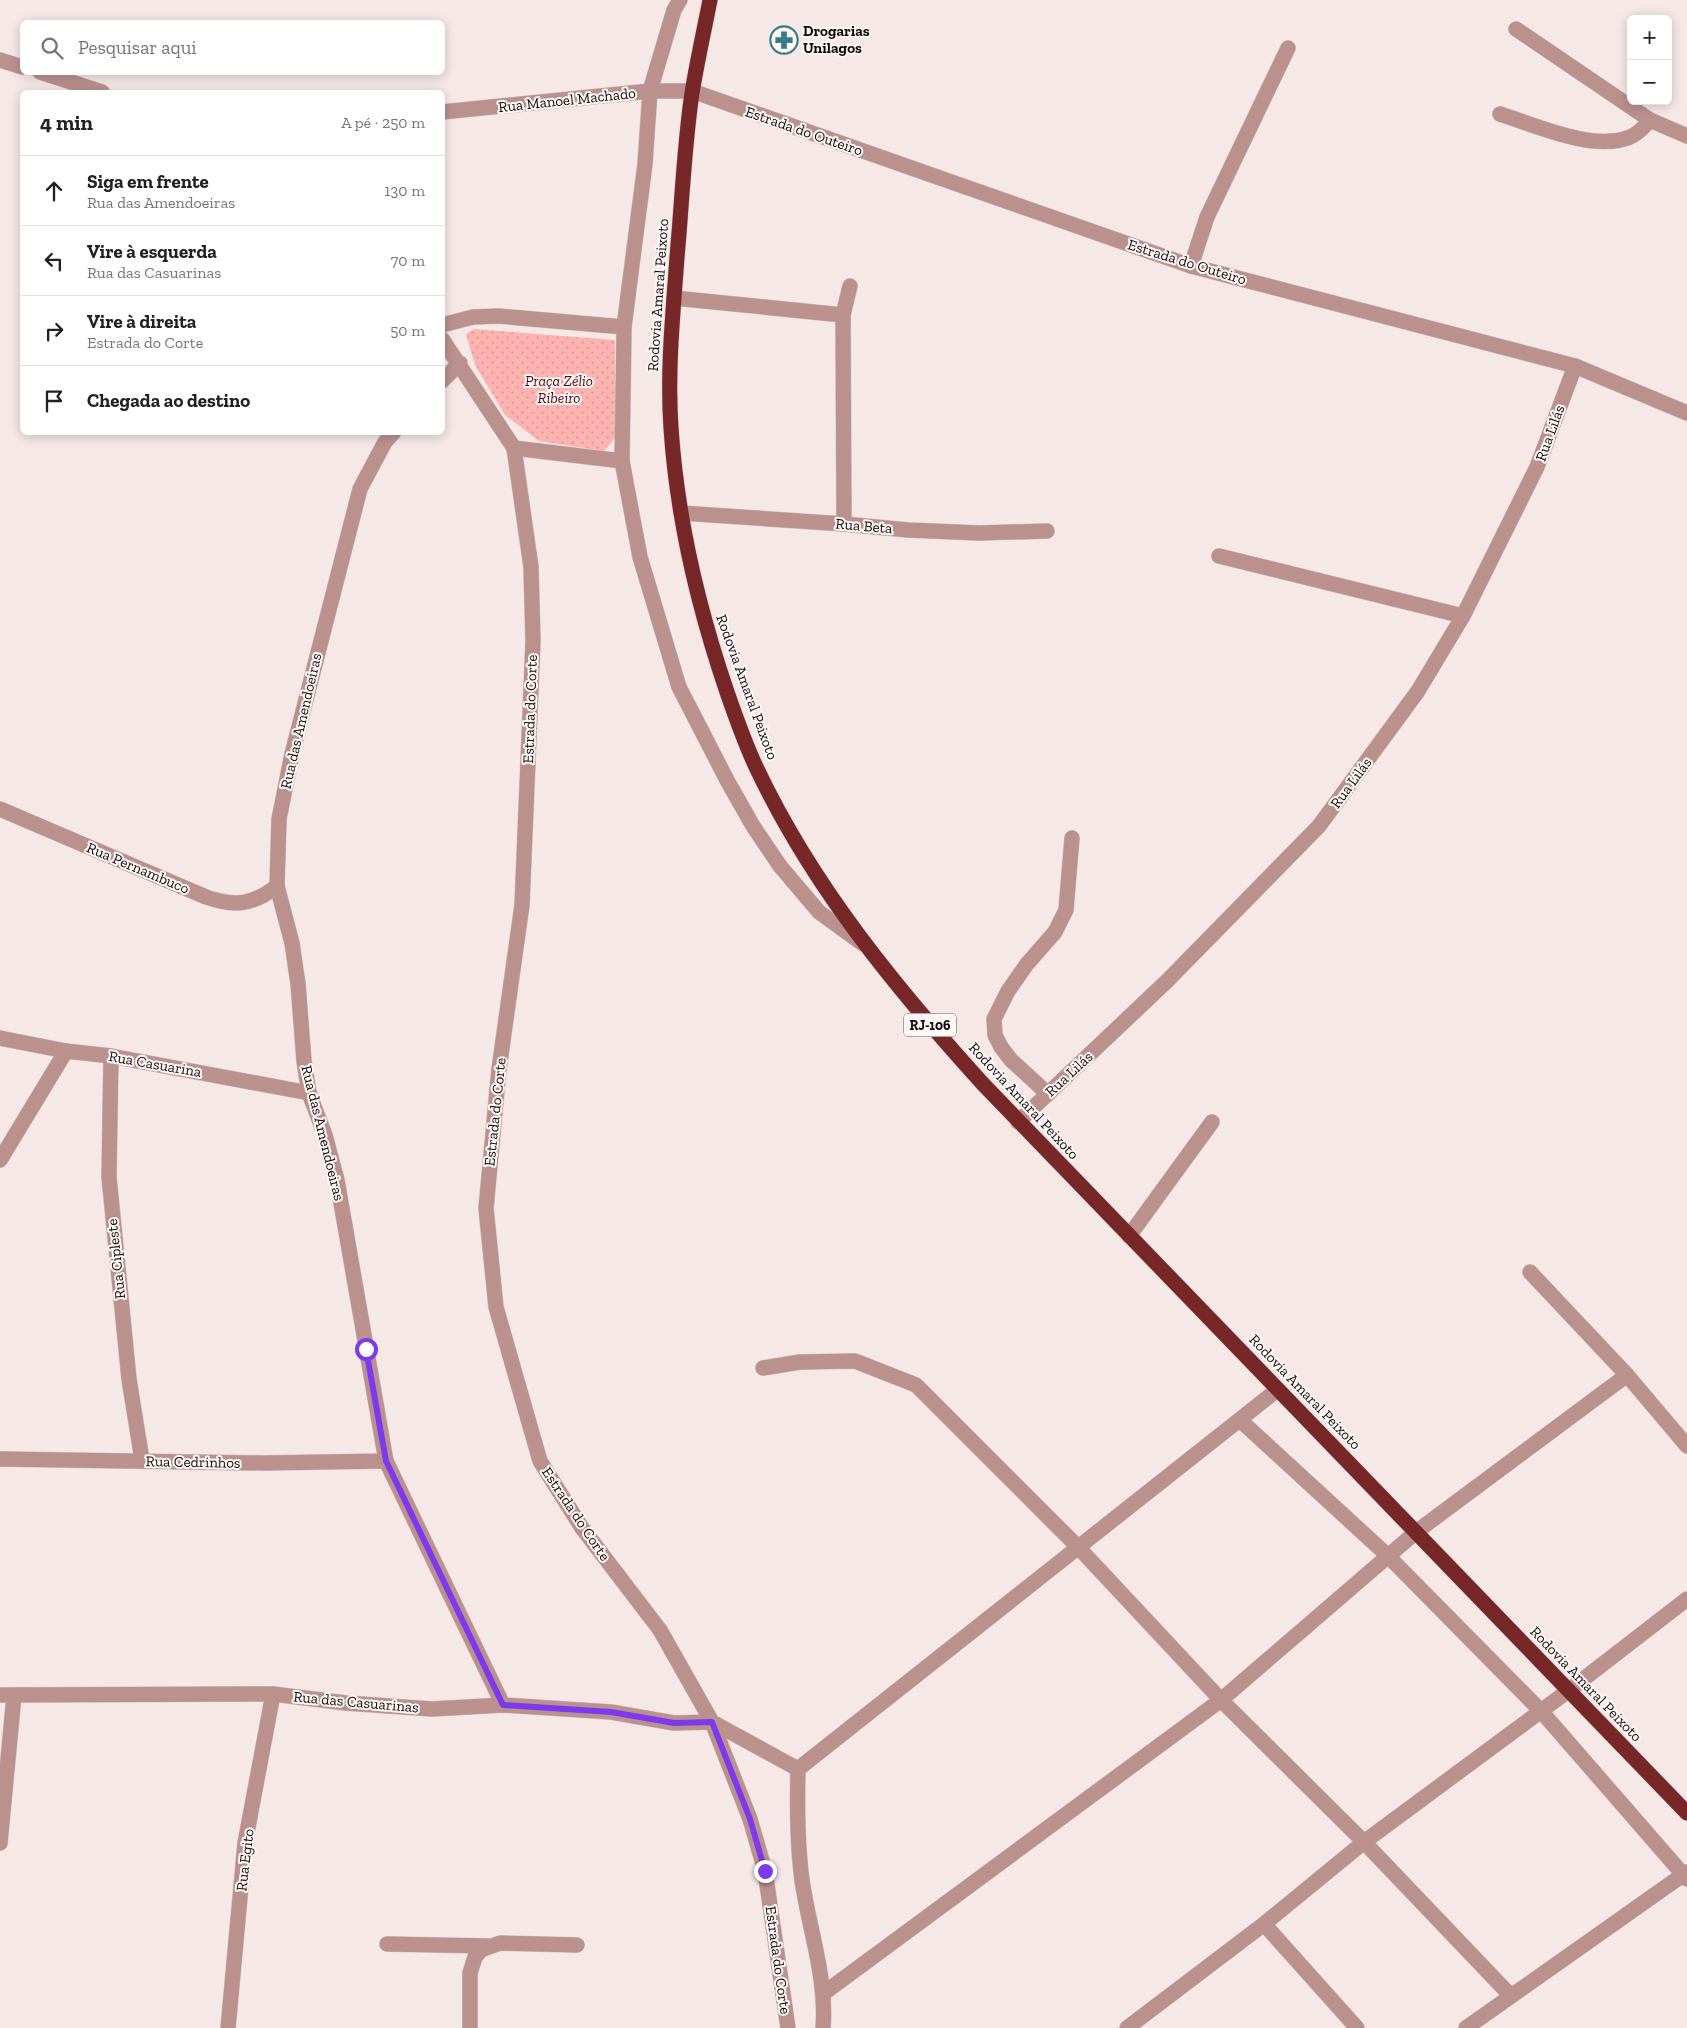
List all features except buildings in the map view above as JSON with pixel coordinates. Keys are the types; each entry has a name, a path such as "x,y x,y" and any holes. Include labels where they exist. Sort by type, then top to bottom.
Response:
{"highway":[{"name":"Rodovia Amaral Peixoto","path":"710,0 692,92 674,298 669,386 671,429 681,513 691,569 708,637 741,731 754,761 795,839 818,877 865,946 935,1031 1018,1122 1687,1813"}],"street":[{"path":"680,0 674,10 650,91 645,164 624,327 622,461 640,557 679,687 753,826 780,866 819,912 865,946"},
{"path":"1516,29 1650,120 1687,136"},
{"path":"1191,266 1207,218 1288,48"},
{"path":"0,60 20,66"},
{"path":"49,75 96,90"},
{"name":"Rua Manoel Machado","path":"445,112 650,91 692,92"},
{"name":"Estrada do Outeiro","path":"692,92 1191,266 1575,366 1687,413"},
{"path":"1500,114 1564,135 1596,141 1630,137 1650,120"},
{"path":"844,524 843,315 850,286"},
{"path":"674,298 843,315"},
{"path":"445,324 473,316 498,316 624,327"},
{"name":"Estrada do Corte","path":"445,343 460,363 514,448 531,567 533,641 522,905 499,1069 486,1208 496,1307 540,1461 582,1528 660,1630 712,1722 750,1819 765,1871 788,2028"},
{"path":"445,378 460,363"},
{"name":"Rua Lilás","path":"1018,1122 1167,981 1320,826 1418,691 1463,616 1537,467 1575,366"},
{"name":"Rua das Amendoeiras","path":"391,435 385,442 360,489 347,535 292,754 278,819 277,886 292,943 298,984 304,1061 310,1093 325,1135 337,1180 386,1461 503,1705"},
{"path":"514,448 622,461"},
{"name":"Rua Beta","path":"681,513 926,531 979,533 1048,531"},
{"path":"1219,556 1463,616"},
{"name":"Rua Pernambuco","path":"0,808 206,897 224,903 257,900 277,886"},
{"path":"1048,1094 1011,1060 1001,1047 995,1035 994,1019 1008,992 1027,964 1055,932 1066,910 1072,838"},
{"name":"Rua Casuarina","path":"0,1038 66,1051 111,1056 310,1093"},
{"path":"0,1160 66,1051"},
{"name":"Rua Cipleste","path":"111,1056 109,1177 129,1379 142,1460"},
{"path":"1129,1236 1212,1122"},
{"path":"1530,1272 1627,1375 1687,1446"},
{"path":"763,1368 800,1362 856,1361 916,1385 1078,1547 1221,1700 1364,1842 1510,1995"},
{"path":"824,1993 1221,1700 1387,1555 1627,1375"},
{"path":"798,1769 1277,1390"},
{"path":"1241,1420 1387,1555 1541,1711 1686,1876 1510,1995 1466,2028"},
{"name":"Rua Cedrinhos","path":"0,1459 264,1463 386,1461"},
{"path":"1127,2028 1264,1924 1364,1842 1568,1691 1687,1598"},
{"name":"Rua das Casuarinas","path":"7,1695 273,1694 346,1703 432,1708 503,1705 611,1712 674,1723 712,1722"},
{"name":"Rua Egito","path":"228,2028 245,1843 273,1694"},
{"path":"0,1843 7,1695"},
{"path":"712,1722 798,1769"},
{"path":"798,1769 797,1817 799,1852 802,1881 824,1993 823,2028"},
{"path":"1264,1924 1357,2028"},
{"path":"387,1944 488,1946 500,1943 577,1945"},
{"path":"470,2028 470,1973 475,1957 488,1946"}],"green space":[{"name":"Praça Zélio Ribeiro","path":"474,329 615,340 615,438 604,451 539,441 505,415 475,365 466,334"}],"place":[{"name":"Drogarias Unilagos","path":"784,40"}],"route":[{"path":"366,1349 386,1461 503,1705 611,1712 674,1723 712,1722 750,1819 765,1871"}]}
